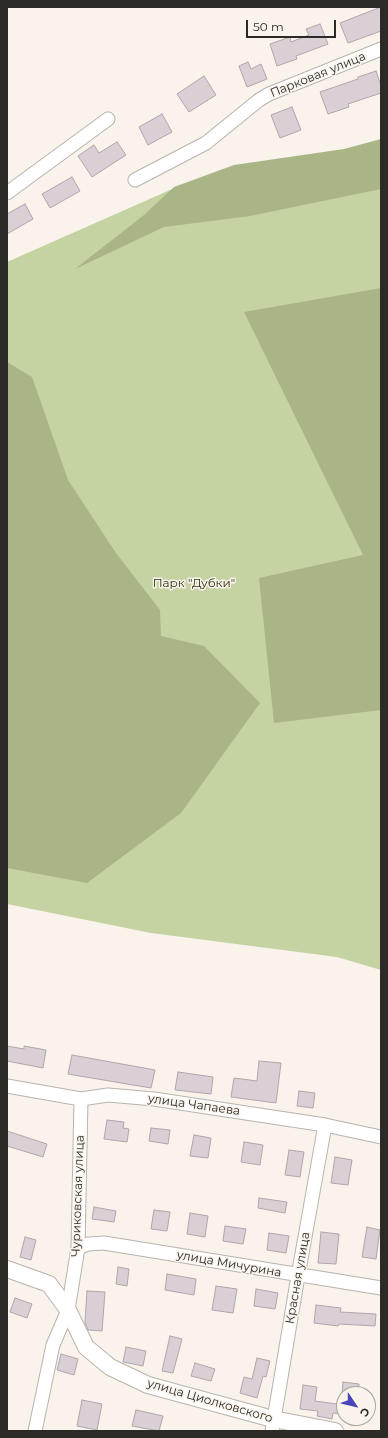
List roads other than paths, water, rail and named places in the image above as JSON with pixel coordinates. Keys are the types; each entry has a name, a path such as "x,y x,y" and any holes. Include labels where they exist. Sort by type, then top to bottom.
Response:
{"street":[{"name":"Парковая улица","path":"136,180 206,143 259,100 269,94 381,49"},
{"path":"7,193 108,119"},
{"name":"улица Чапаева","path":"7,1086 80,1099 108,1095 154,1099 325,1125 381,1137"},
{"name":"Чуриковская улица","path":"35,1431 53,1345 68,1310 78,1248 80,1099"},
{"name":"Красная улица","path":"273,1425 325,1125"},
{"name":"улица Мичурина","path":"78,1248 88,1244 104,1243 298,1276 381,1288"},
{"path":"7,1269 49,1284 68,1310"},
{"name":"улица Циолковского","path":"68,1310 86,1347 110,1367 148,1384 273,1425 336,1431"}],"park label":[{"name":"Парк \"Дубки\"","path":"194,583"}]}
